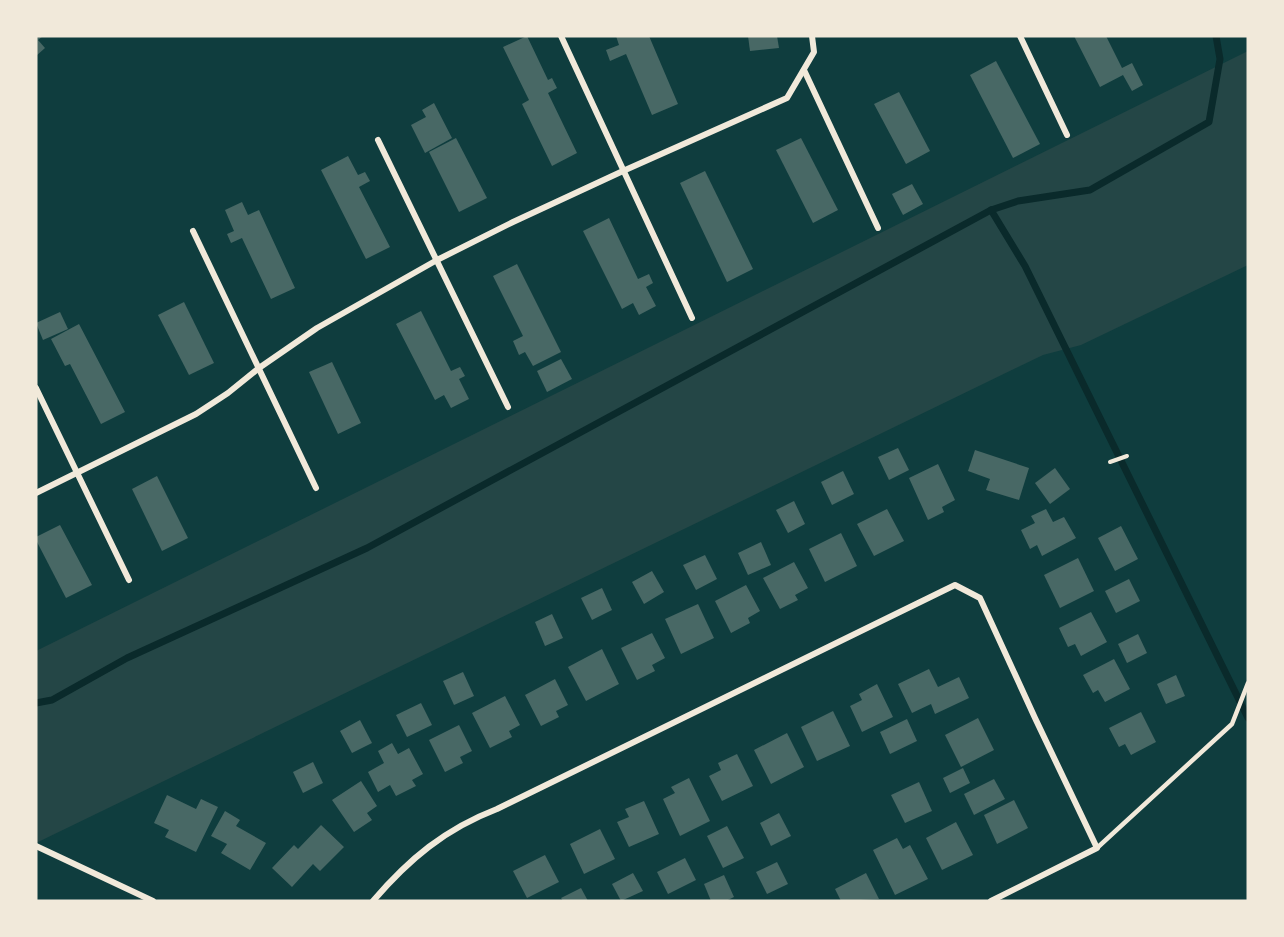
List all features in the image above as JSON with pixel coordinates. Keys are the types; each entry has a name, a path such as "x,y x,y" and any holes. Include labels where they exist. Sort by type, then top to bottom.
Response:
{"street":[{"path":"561,36 692,318"},
{"path":"36,493 196,414 317,328 437,260 623,171 787,98 814,52 812,36"},
{"path":"1020,36 1067,135"},
{"path":"804,70 878,228"},
{"path":"378,140 508,407"},
{"path":"193,231 316,488"},
{"path":"36,388 129,580"},
{"path":"373,901 397,873 419,853 456,827 955,585 981,598 1097,848 991,901"},
{"path":"36,846 153,901"}],"lane":[{"path":"1097,848 1232,724 1248,683"}],"path":[{"path":"1110,462 1127,456"}],"shaded area":[{"path":"1248,51 1248,265 1081,345 1043,355 36,843 36,651"}],"building":[{"path":"36,36 43,36 38,40 45,48 36,56"},
{"path":"527,36 548,80 552,78 557,88 548,93 577,153 552,166 522,104 529,100 503,47"},
{"path":"616,36 649,36 678,104 652,115 626,54 610,61 606,50 619,45"},
{"path":"748,36 777,36 779,48 750,51"},
{"path":"1074,36 1106,36 1122,68 1132,63 1143,85 1132,91 1123,75 1100,87"},
{"path":"996,61 1040,144 1013,158 970,75"},
{"path":"899,92 930,151 906,164 874,104"},
{"path":"434,103 452,138 425,153 411,125 426,117 422,110"},
{"path":"456,138 487,198 459,212 429,152"},
{"path":"801,138 838,210 813,223 776,150"},
{"path":"348,156 358,175 365,172 370,181 359,187 390,247 366,259 321,170"},
{"path":"705,171 753,269 727,282 680,183"},
{"path":"912,184 923,204 903,215 892,194"},
{"path":"242,202 248,215 259,210 295,288 271,299 242,238 231,243 227,234 234,231 225,210"},
{"path":"609,218 638,279 649,274 653,283 646,287 656,306 639,315 633,303 622,309 583,231"},
{"path":"517,264 561,352 533,366 525,352 519,355 513,341 523,336 493,276"},
{"path":"184,302 214,363 189,375 158,315"},
{"path":"421,311 451,371 460,367 465,376 459,379 469,399 451,408 444,395 435,400 396,324"},
{"path":"60,312 68,329 43,340 36,323"},
{"path":"79,324 125,412 101,424 70,364 65,366 51,339"},
{"path":"561,359 572,379 547,392 537,371"},
{"path":"332,362 361,423 338,434 309,372"},
{"path":"898,448 909,470 889,480 878,457"},
{"path":"975,450 1029,468 1019,500 986,490 990,479 968,471"},
{"path":"938,464 955,500 942,507 944,512 928,520 909,478"},
{"path":"1055,468 1070,489 1050,504 1035,483"},
{"path":"843,471 854,494 832,505 821,482"},
{"path":"157,476 188,538 162,551 132,489"},
{"path":"794,501 805,524 788,533 776,510"},
{"path":"887,509 904,541 874,556 857,524"},
{"path":"1046,509 1053,522 1064,517 1076,538 1042,556 1037,545 1030,549 1021,530 1035,523 1031,516"},
{"path":"60,525 92,585 66,598 36,540 36,537"},
{"path":"1121,526 1138,559 1115,571 1098,538"},
{"path":"841,533 857,566 825,582 809,549"},
{"path":"761,542 771,565 748,575 738,553"},
{"path":"705,555 717,579 696,590 683,565"},
{"path":"1078,558 1094,591 1060,608 1044,575"},
{"path":"794,562 808,588 795,595 798,600 780,609 763,578"},
{"path":"652,571 664,592 644,604 632,582"},
{"path":"1129,579 1140,601 1116,613 1105,591"},
{"path":"746,585 760,611 748,618 750,623 731,633 715,601"},
{"path":"602,588 612,610 592,620 581,598"},
{"path":"698,604 714,638 681,654 665,619"},
{"path":"1091,612 1107,642 1081,656 1075,644 1068,647 1059,628"},
{"path":"552,614 563,638 545,646 535,622"},
{"path":"652,633 665,658 652,665 655,671 637,680 621,648"},
{"path":"1138,634 1147,653 1127,663 1118,644"},
{"path":"602,649 619,684 586,701 568,667"},
{"path":"1114,659 1130,689 1105,702 1098,690 1093,693 1083,675"},
{"path":"929,669 938,687 959,677 969,698 935,714 931,704 912,713 898,684"},
{"path":"463,672 474,696 454,705 443,681"},
{"path":"1176,675 1185,696 1166,704 1157,684"},
{"path":"555,679 568,705 556,711 559,717 541,726 525,695"},
{"path":"877,684 893,717 862,732 850,706 862,700 859,694"},
{"path":"505,696 520,725 509,731 512,737 490,748 472,713"},
{"path":"421,703 432,725 407,737 396,715"},
{"path":"833,711 850,746 817,761 801,727"},
{"path":"1141,712 1156,742 1131,755 1125,744 1119,747 1109,728"},
{"path":"978,718 994,750 961,767 945,735"},
{"path":"907,719 917,741 890,754 880,732"},
{"path":"360,720 372,743 352,753 340,731"},
{"path":"459,725 472,751 460,757 463,763 445,772 429,740"},
{"path":"787,733 804,767 771,784 754,750"},
{"path":"392,743 398,754 409,748 423,774 412,780 416,786 396,796 390,785 378,792 368,772 384,763 378,751"},
{"path":"737,754 753,786 722,801 709,776 721,770 718,763"},
{"path":"313,762 323,783 303,793 293,772"},
{"path":"963,768 970,783 950,793 943,778"},
{"path":"689,778 710,821 680,836 663,799 675,793 671,787"},
{"path":"994,779 1005,799 974,815 964,794"},
{"path":"361,781 377,806 367,813 372,820 354,832 332,800"},
{"path":"919,782 932,811 905,823 891,795"},
{"path":"167,795 196,809 201,799 218,807 196,852 165,837 169,830 154,823"},
{"path":"1014,800 1028,828 997,844 984,815"},
{"path":"644,801 659,834 629,847 617,822 629,817 625,809"},
{"path":"225,811 240,820 236,826 266,843 250,870 221,853 227,844 211,836"},
{"path":"779,813 791,836 771,846 760,823"},
{"path":"956,822 973,855 942,870 926,838"},
{"path":"321,825 344,847 320,871 313,864 292,887 272,868 294,845 298,849"},
{"path":"727,826 744,858 723,868 707,836"},
{"path":"600,829 615,859 584,874 570,844"},
{"path":"897,838 903,849 910,845 928,879 895,895 873,850"},
{"path":"545,855 559,882 527,898 513,871"},
{"path":"685,858 696,880 668,894 657,872"},
{"path":"777,862 788,884 767,894 756,872"},
{"path":"633,873 643,891 621,901 612,884"},
{"path":"866,873 879,899 841,901 835,889"},
{"path":"724,875 734,897 726,901 711,901 704,884"},
{"path":"581,888 588,901 563,901 561,898"}],"waterway":[{"path":"36,703 52,700 127,658 367,548 991,210 1018,201 1090,190 1209,122 1220,59 1216,36"},
{"path":"991,210 1025,266 1248,718"}]}
